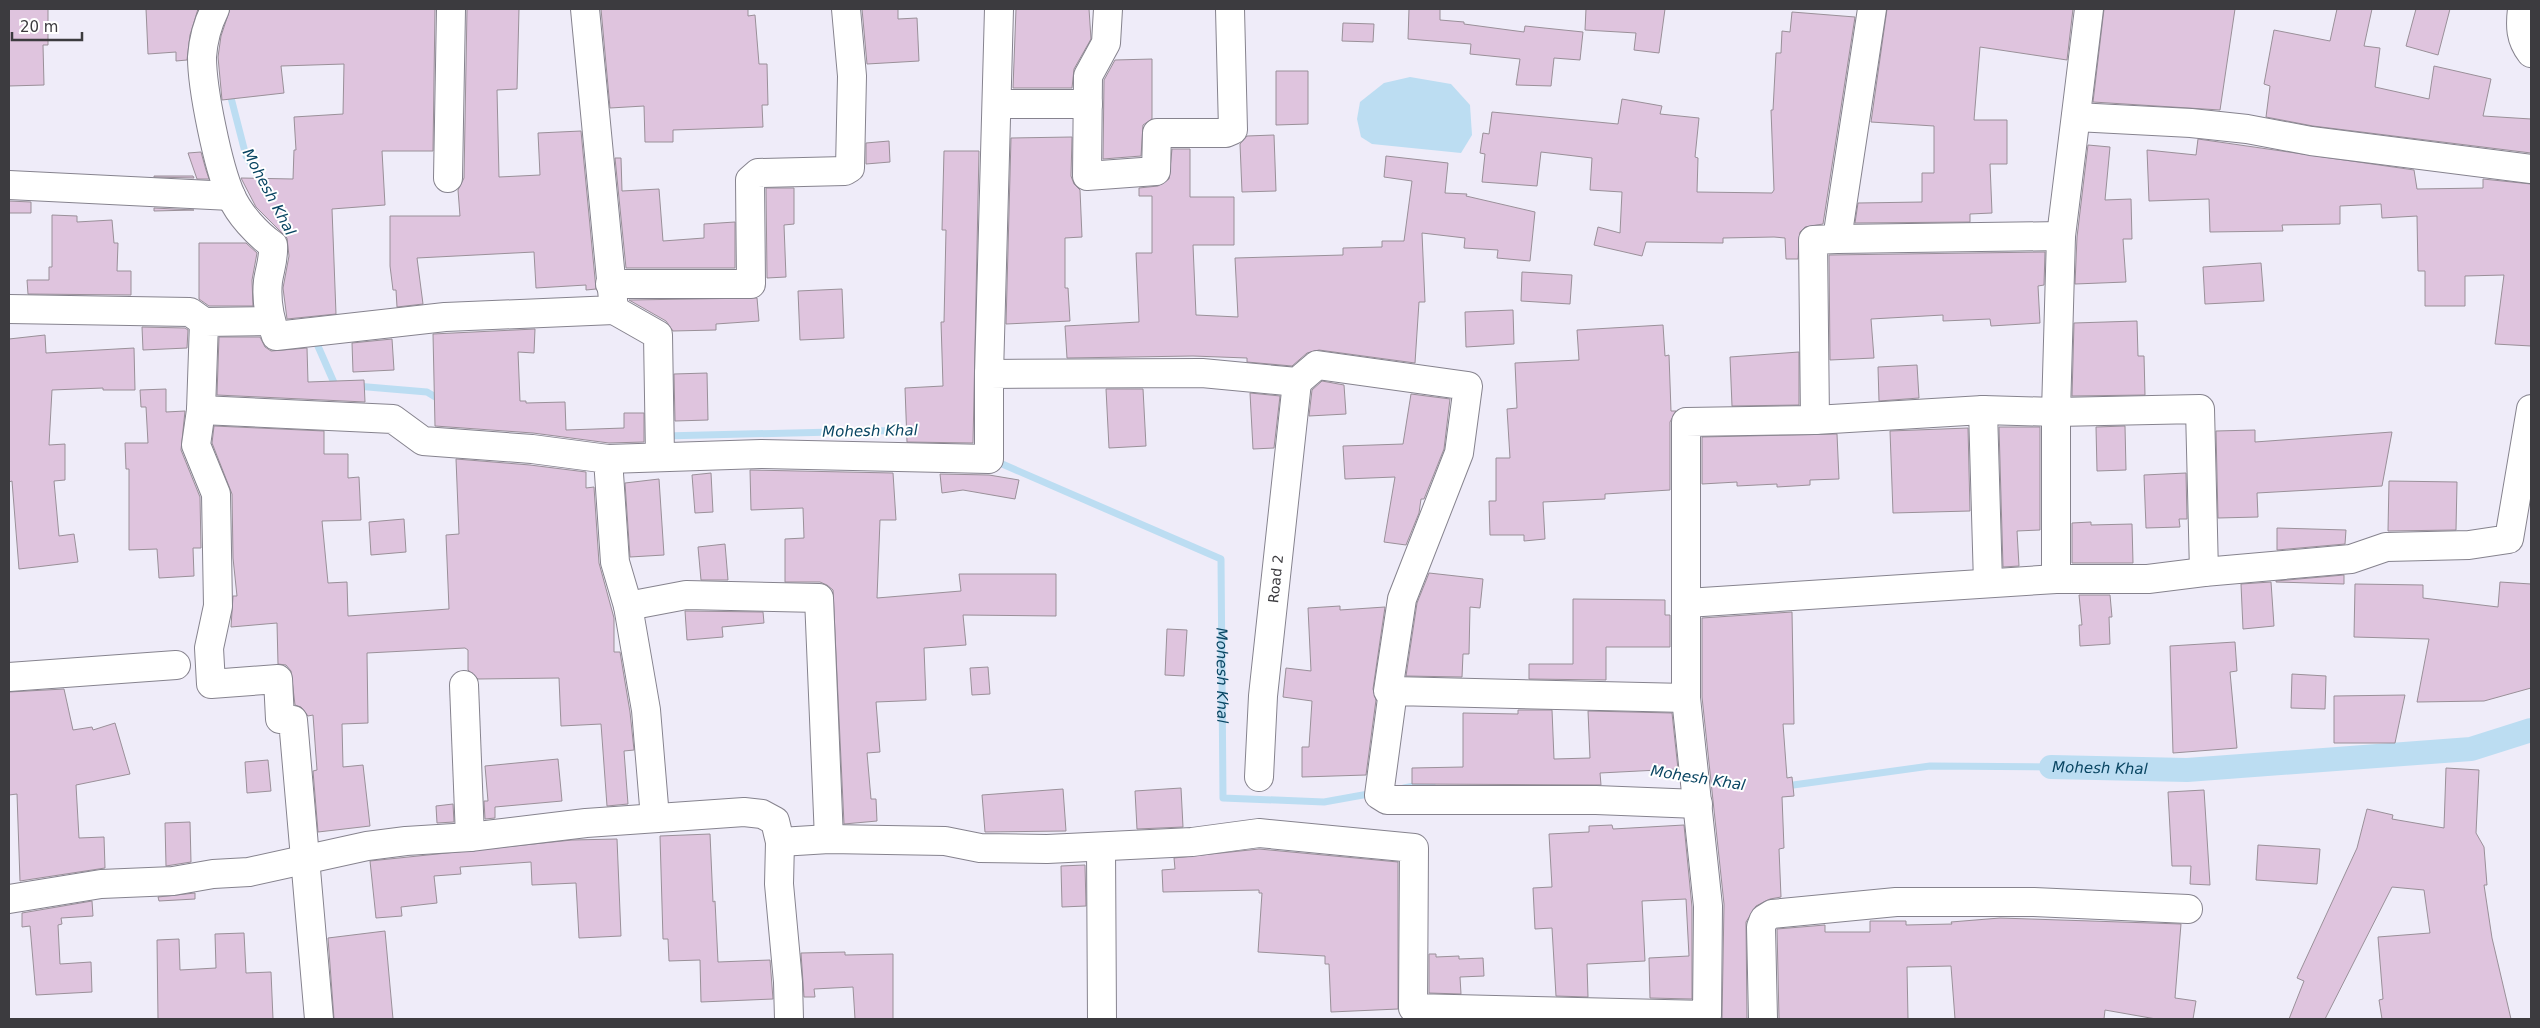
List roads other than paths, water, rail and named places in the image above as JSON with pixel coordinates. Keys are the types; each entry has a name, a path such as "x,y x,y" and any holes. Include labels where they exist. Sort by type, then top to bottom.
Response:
{"street":[{"path":"215,9 210,20 202,56 208,108 231,196 261,237 273,246 274,258 268,282 270,321 276,336 445,317 614,310 658,335 660,457"},
{"path":"448,178 451,9"},
{"path":"585,9 614,310"},
{"path":"610,284 750,284 750,180 753,175 758,173 845,171 850,168 852,76 846,9"},
{"path":"201,410 393,419 423,441 532,449 608,459 761,454 989,459 989,374 999,9"},
{"path":"1108,9 1106,43 1088,76 1087,176 1156,171 1156,133 1226,133 1233,130 1230,9"},
{"path":"1837,239 1872,9"},
{"path":"2056,579 2056,412 2061,236 2089,9"},
{"path":"2522,9 2520,25 2523,44 2531,54"},
{"path":"997,104 1088,104"},
{"path":"2076,117 2237,128 2311,141 2531,169"},
{"path":"9,185 231,196"},
{"path":"1815,420 1813,240 2061,236"},
{"path":"9,309 190,312 204,322 270,321"},
{"path":"204,322 201,410 196,445 216,494 218,606 209,648 211,684 278,679 280,719 293,720 307,859 319,1019"},
{"path":"989,374 1202,373 1297,382 1316,365 1468,386 1459,453 1402,599 1388,691 1686,698"},
{"name":"Road 2","path":"1259,777 1263,696 1297,382"},
{"path":"780,842 829,839 945,841 980,848 1101,847 1192,842 1260,833 1414,848 1413,1008 1436,1014 1707,1015 1708,906 1686,698 1686,422 1815,420 1983,410 2056,412 2200,409 2204,572"},
{"path":"1687,603 2056,579 2148,579 2204,572 2352,559 2386,547 2469,545 2509,539 2531,409"},
{"path":"1983,410 1988,583"},
{"path":"608,459 615,562 628,606 646,710 655,818"},
{"path":"628,606 686,595 819,598 829,839"},
{"path":"9,677 176,665"},
{"path":"464,685 470,837"},
{"path":"1392,691 1379,795 1387,800 1596,800 1698,804"},
{"path":"9,898 101,884 173,881 213,874 249,872 368,846 470,837 586,823 744,812 762,814 775,821 780,842 779,884 788,982 789,1019"},
{"path":"1101,847 1102,1019"},
{"path":"1763,1019 1760,927 1764,919 1772,914 1896,902 2034,902 2188,909"}],"water":[{"path":"1410,77 1451,84 1470,105 1472,135 1461,153 1372,144 1361,137 1357,119 1360,102 1384,83"}],"waterway":[{"name":"Mohesh Khal","path":"229,90 246,156 263,185"},
{"name":"Mohesh Khal","path":"314,337 335,385 340,385"},
{"name":"Mohesh Khal","path":"356,386 427,392 442,401"},
{"name":"Mohesh Khal","path":"664,436 916,430"},
{"name":"Mohesh Khal","path":"993,460 1221,559 1223,798 1324,802 1374,793"},
{"name":"Mohesh Khal","path":"2051,767 2187,770 2471,749 2531,730"},
{"name":"Mohesh Khal","path":"1786,786 1930,766 2051,767"},
{"name":"Mohesh Khal","path":"1653,769 1689,775"},
{"name":"Mohesh Khal","path":"1404,788 1433,782"}]}
